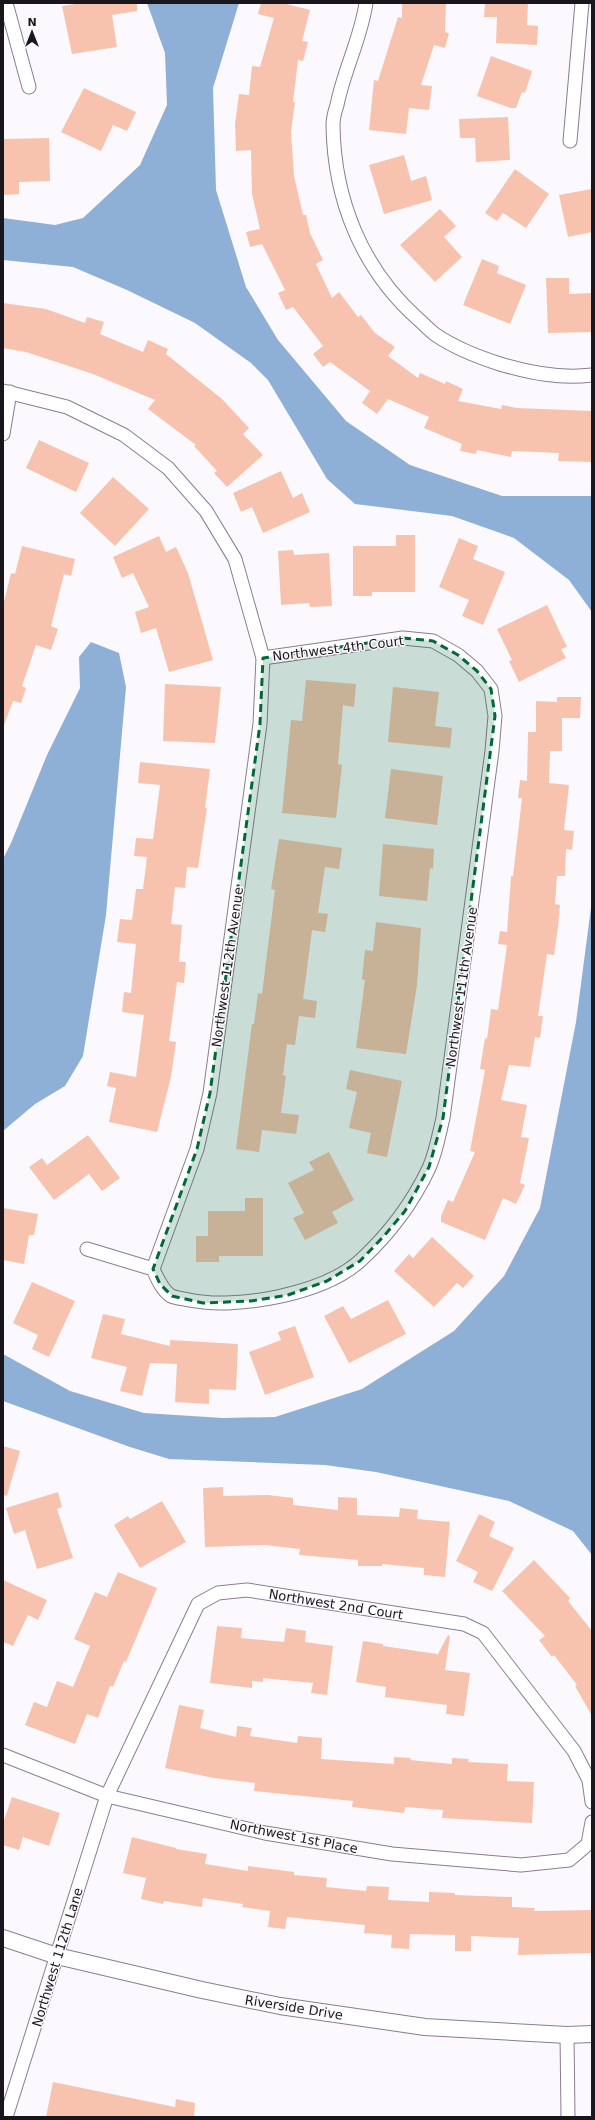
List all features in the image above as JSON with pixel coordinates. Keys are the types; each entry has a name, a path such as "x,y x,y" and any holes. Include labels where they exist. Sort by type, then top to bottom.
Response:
{"street":[{"path":"6,3 29,87"},
{"path":"366,3 363,25 341,83 333,123 335,168 346,210 365,256 399,302 436,335 481,358 528,373 575,377 592,375"},
{"path":"570,141 582,3"},
{"path":"3,434 7,391"},
{"name":"Northwest 112th Avenue","path":"7,391 67,407 124,435 168,468 206,511 234,559 263,658 260,724 210,1093 197,1149 153,1269"},
{"name":"Northwest 4th Court","path":"263,658 404,638 433,641 458,655 477,671 491,689"},
{"name":"Northwest 111th Avenue","path":"153,1269 160,1284 172,1296 203,1303 251,1301 288,1294 327,1281 360,1261 405,1211 429,1167 443,1118 492,751 495,716 491,689"},
{"path":"87,1249 153,1269"},
{"name":"Northwest 2nd Court","path":"107,1796 198,1604 218,1593 247,1590 464,1624 483,1633 574,1751 589,1780 592,1802"},
{"name":"Northwest 1st Place","path":"3,1756 107,1796 265,1833 392,1854 521,1865 569,1860 588,1844 592,1822"},
{"name":"Northwest 112th Lane","path":"6,2117 107,1796"},
{"name":"Riverside Drive","path":"3,1938 57,1956 202,1990 280,2006 424,2027 567,2035 592,2034"},
{"path":"567,2035 568,2117"}],"highlighted area":[{"path":"403,638 433,641 458,655 477,671 491,689 495,716 443,1118 429,1167 405,1211 384,1236 360,1261 327,1281 288,1295 251,1301 203,1303 172,1296 160,1284 153,1269 197,1149 210,1093 260,724 263,658"}],"water":[{"path":"147,3 239,3 213,88 216,190 246,287 278,340 346,421 410,465 502,496 592,496 592,612 569,580 514,538 452,516 355,504 327,479 268,380 251,363 195,323 127,290 73,267 3,260 3,218 55,225 83,218 140,165 167,105 165,53"},
{"path":"91,642 119,653 126,687 106,915 83,1056 65,1086 35,1104 3,1131 3,859 47,755 80,688 79,657"},
{"path":"592,900 592,1555 573,1531 509,1501 376,1472 325,1465 169,1459 130,1447 3,1401 3,1354 70,1391 144,1413 223,1418 275,1417 362,1389 454,1331 504,1276 540,1208 576,1022"}],"building":[{"path":"82,3 137,3 137,11 112,15 117,47 72,54 62,6"},
{"path":"261,3 283,3 310,10 302,41 308,42 303,61 298,60 293,102 295,102 291,132 294,176 303,215 306,215 310,233 323,260 316,264 332,298 339,292 358,317 361,315 375,333 395,347 388,356 418,378 420,373 445,384 446,381 463,389 458,401 501,409 502,405 517,408 592,411 592,462 558,461 559,453 512,451 511,457 477,450 476,454 460,451 462,444 424,428 429,417 388,399 377,414 362,403 370,391 330,362 323,367 313,354 323,346 293,307 286,310 278,293 285,290 262,244 250,247 246,232 260,229 252,194 251,150 236,151 235,124 239,94 249,95 252,66 260,67 274,18 258,14"},
{"path":"402,3 446,3 445,32 449,33 445,48 434,45 421,85 432,86 429,110 409,108 406,134 369,130 374,80 378,81 398,17 402,18"},
{"path":"485,3 528,3 527,25 538,26 537,45 496,43 497,17 484,17"},
{"path":"491,56 532,71 525,93 522,92 516,108 511,108 477,96"},
{"path":"84,88 136,112 127,131 113,125 101,151 61,132"},
{"path":"508,117 510,160 476,162 475,138 460,138 459,119"},
{"path":"49,138 50,181 19,182 19,194 3,195 3,139"},
{"path":"404,155 411,181 426,176 432,200 384,214 369,165"},
{"path":"515,169 549,194 526,228 503,213 497,221 485,213"},
{"path":"592,189 592,232 568,237 559,195"},
{"path":"440,209 456,226 444,237 462,257 435,282 400,245"},
{"path":"482,259 499,266 497,273 526,285 510,324 463,305"},
{"path":"546,278 569,278 569,294 592,293 592,332 548,333"},
{"path":"3,303 46,309 85,323 87,317 104,322 100,334 143,352 148,340 168,349 166,354 222,399 249,428 243,434 263,455 227,487 214,473 217,471 194,446 196,445 148,409 155,400 93,374 26,352 3,348"},
{"path":"39,440 89,463 76,492 26,468"},
{"path":"281,471 293,498 302,493 310,512 263,533 252,507 241,512 233,493"},
{"path":"113,477 149,509 115,546 80,513"},
{"path":"396,535 415,535 415,592 372,592 372,596 353,596 353,546 396,546"},
{"path":"159,536 166,552 176,547 188,573 213,660 169,672 156,628 141,633 135,612 149,607 133,573 122,578 113,557"},
{"path":"459,538 478,546 473,559 505,572 483,625 462,616 469,600 439,587"},
{"path":"22,546 75,559 71,576 64,574 51,626 58,629 51,650 36,645 22,686 26,688 21,703 13,701 4,725 3,606 11,573 15,574"},
{"path":"293,550 294,555 329,553 332,606 310,607 309,603 281,605 278,551"},
{"path":"547,605 567,647 561,649 566,658 519,682 509,661 512,660 497,629"},
{"path":"306,680 356,684 354,707 343,705 338,764 342,765 336,818 282,813 291,720 302,721"},
{"path":"165,684 221,687 215,743 163,741"},
{"path":"393,687 439,692 435,726 452,728 450,748 388,742"},
{"path":"557,697 581,697 580,718 562,718 562,751 550,751 549,783 569,785 564,830 574,831 572,850 566,849 565,876 557,876 555,904 560,905 558,927 554,955 547,954 538,1016 543,1016 540,1038 535,1037 530,1067 509,1065 501,1100 527,1105 521,1137 529,1138 520,1183 525,1185 516,1204 503,1198 485,1240 441,1222 441,1216 448,1200 453,1202 475,1152 470,1151 485,1070 480,1069 485,1038 487,1039 491,1009 498,1010 507,945 498,944 500,931 507,932 511,876 513,876 522,798 518,798 520,780 527,781 528,732 536,732 536,701 557,702"},
{"path":"140,762 210,769 205,808 207,808 198,868 187,867 185,888 175,887 171,924 182,925 179,962 186,962 184,983 177,982 169,1041 176,1042 171,1077 157,1132 109,1122 116,1088 107,1086 110,1072 136,1077 144,1015 122,1012 124,992 131,993 136,944 117,942 120,919 132,920 136,889 143,889 147,857 134,856 136,838 153,839 160,785 138,783"},
{"path":"391,769 443,776 437,825 385,818"},
{"path":"279,839 342,848 339,869 325,867 318,913 328,914 325,932 312,930 303,999 317,1001 315,1018 299,1016 295,1045 287,1044 283,1075 286,1076 281,1113 299,1115 296,1134 262,1130 259,1152 236,1149 252,1024 254,1024 258,993 262,994 275,890 271,889"},
{"path":"383,844 434,849 433,869 430,868 427,901 379,896"},
{"path":"376,922 421,928 417,985 406,1054 356,1048 365,980 362,979 365,950 373,951"},
{"path":"350,1070 402,1081 387,1157 367,1153 371,1133 349,1128 357,1092 346,1089"},
{"path":"88,1135 120,1178 102,1191 89,1174 54,1200 29,1167 42,1158 47,1165"},
{"path":"329,1152 354,1200 332,1212 338,1223 305,1240 293,1218 304,1213 288,1183 314,1170 309,1162"},
{"path":"245,1198 263,1198 263,1256 219,1256 219,1262 196,1262 196,1236 208,1236 208,1211 245,1211"},
{"path":"3,1208 38,1214 34,1235 29,1235 24,1264 3,1260"},
{"path":"432,1237 474,1276 463,1288 457,1283 434,1307 394,1271 409,1254 413,1258"},
{"path":"32,1282 75,1301 49,1357 32,1349 38,1335 13,1323"},
{"path":"388,1300 406,1334 349,1363 324,1316 343,1306 351,1319"},
{"path":"103,1314 125,1319 121,1334 170,1346 170,1340 238,1344 236,1390 209,1389 209,1404 175,1402 177,1364 150,1363 142,1396 120,1391 127,1367 91,1358"},
{"path":"295,1326 314,1377 265,1395 249,1352 281,1340 278,1332"},
{"path":"3,1446 20,1451 7,1496 3,1495"},
{"path":"223,1487 223,1496 268,1495 293,1498 293,1505 338,1510 338,1497 357,1498 357,1515 399,1517 400,1508 418,1510 417,1519 450,1522 445,1577 424,1575 424,1568 382,1564 382,1566 358,1566 358,1560 299,1555 300,1549 265,1545 205,1547 203,1488"},
{"path":"58,1492 62,1507 57,1509 73,1558 37,1569 25,1530 14,1534 6,1508"},
{"path":"162,1501 186,1542 140,1568 114,1525 128,1516 130,1519"},
{"path":"479,1514 495,1522 489,1536 514,1548 492,1591 473,1582 478,1572 456,1561"},
{"path":"534,1560 570,1598 568,1601 592,1631 592,1716 575,1686 577,1685 554,1655 552,1657 539,1640 545,1636 502,1591"},
{"path":"118,1572 157,1588 126,1662 124,1661 113,1687 110,1686 98,1718 87,1714 75,1744 25,1725 34,1702 47,1707 57,1681 73,1687 90,1646 74,1639 95,1592 107,1597"},
{"path":"3,1580 47,1600 38,1620 28,1615 13,1646 3,1642"},
{"path":"217,1626 242,1628 241,1638 284,1642 286,1628 306,1631 305,1642 333,1646 327,1695 311,1693 313,1683 263,1678 263,1682 252,1681 252,1688 210,1683"},
{"path":"448,1635 450,1636 445,1670 470,1673 464,1716 446,1714 447,1705 385,1697 386,1687 356,1682 363,1641 383,1644 383,1646 437,1654 437,1656"},
{"path":"179,1705 204,1710 200,1728 236,1737 237,1726 252,1728 250,1736 297,1743 298,1736 322,1738 321,1759 394,1764 394,1757 452,1764 452,1758 469,1759 468,1762 508,1764 507,1781 534,1782 532,1823 442,1818 443,1810 405,1807 404,1813 352,1807 353,1801 254,1791 255,1783 214,1778 165,1768"},
{"path":"12,1797 60,1813 49,1846 23,1837 19,1850 3,1845 3,1823"},
{"path":"132,1837 176,1849 207,1854 205,1864 248,1871 248,1866 294,1872 294,1875 327,1878 326,1887 366,1891 367,1886 389,1887 388,1900 429,1902 429,1892 455,1893 455,1895 512,1897 512,1907 535,1908 534,1911 592,1910 592,1953 518,1955 519,1938 471,1936 471,1951 455,1951 455,1935 410,1934 409,1949 391,1948 392,1935 364,1933 365,1925 287,1917 285,1929 268,1927 270,1911 242,1907 243,1904 203,1898 202,1907 164,1901 163,1904 141,1899 146,1878 123,1873"},
{"path":"53,2082 175,2107 176,2099 195,2103 194,2117 46,2117"}]}
